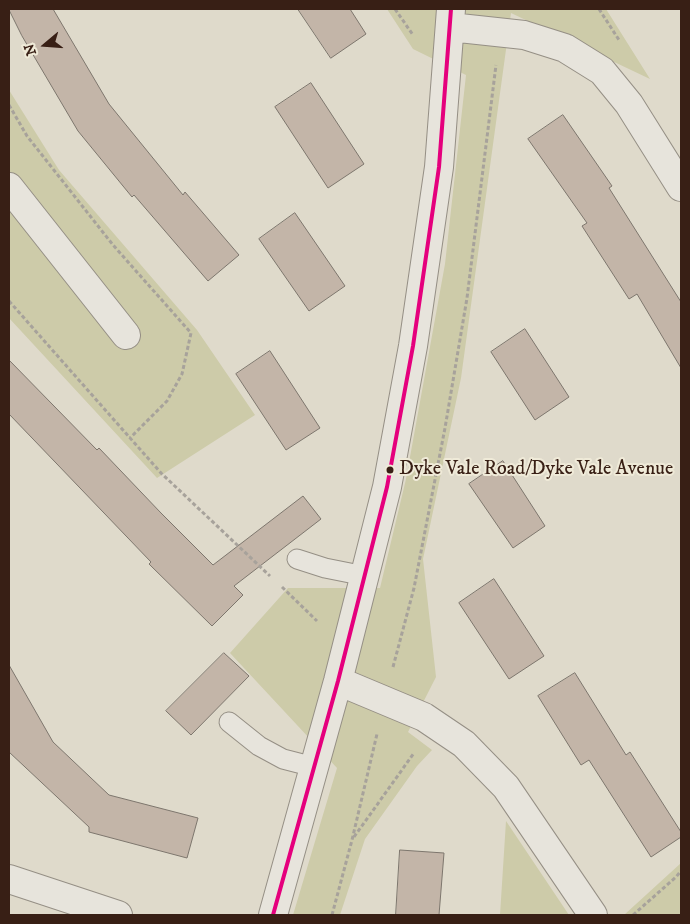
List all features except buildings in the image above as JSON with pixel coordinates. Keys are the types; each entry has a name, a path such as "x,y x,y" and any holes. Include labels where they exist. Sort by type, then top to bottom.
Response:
{"street":[{"path":"273,915 347,649 387,487 413,346 439,167 450,18 500,32 524,35 565,48 602,71 629,104 681,187"},
{"path":"9,187 126,335"},
{"path":"338,681 424,717 464,744 506,787 593,915"},
{"path":"9,879 118,915"}],"lane":[{"path":"298,559 325,568 365,576"},
{"path":"230,722 259,746 283,758 314,768"}],"path":[{"path":"332,915 414,588 445,428 467,298 500,32"},
{"path":"9,301 161,473 271,577"},
{"path":"278,584 347,649"},
{"path":"352,840 434,724"},
{"path":"633,915 681,871"}],"shaded area":[{"path":"387,9 606,9 650,79 511,13 461,378 423,559 436,677 408,732 432,750 417,766 365,839 340,915 293,915 337,768 230,653 288,588 380,588 406,479 445,264 466,75 413,49"},
{"path":"9,90 59,170 197,330 255,415 157,478 9,318"},
{"path":"506,821 569,915 500,915"},
{"path":"681,863 681,915 624,915"}],"transit line":[{"path":"273,915 338,681 387,487 413,346 439,167 451,9"}],"place":[{"name":"Dyke Vale Road/Dyke Vale Avenue","path":"390,470"}]}
